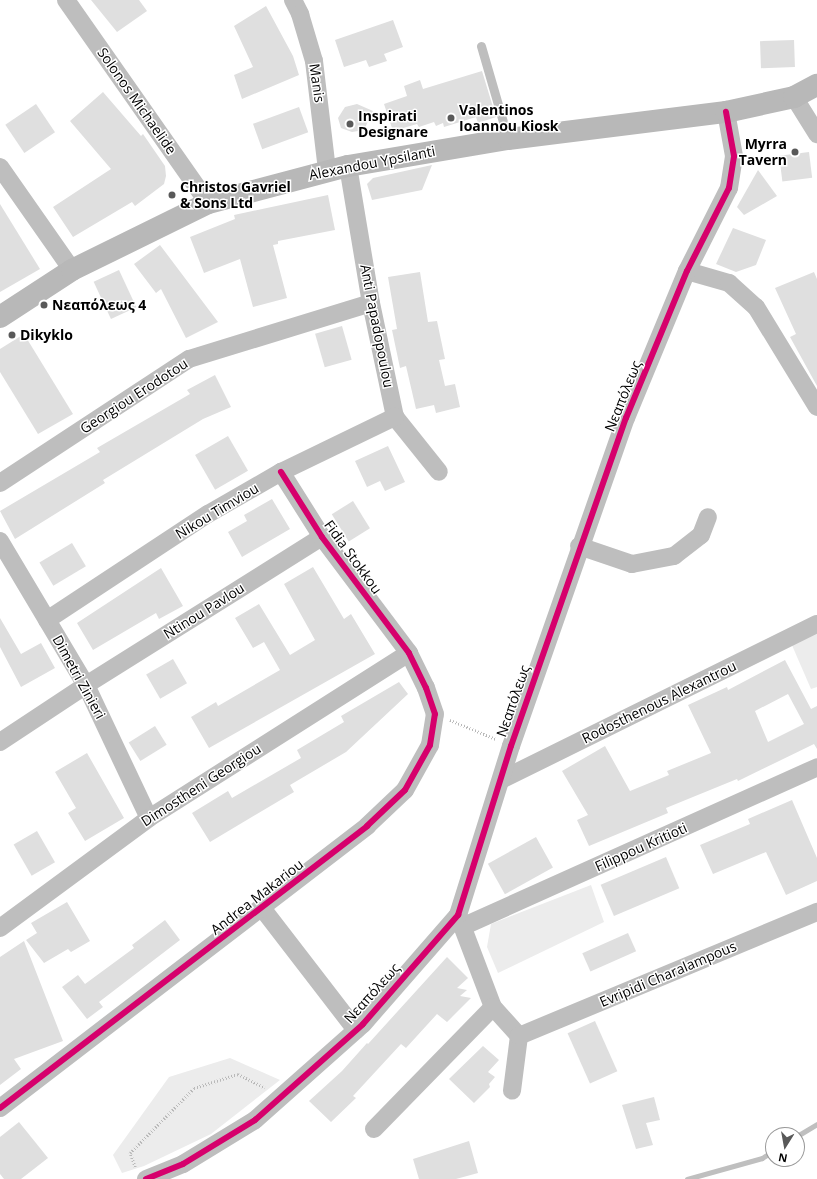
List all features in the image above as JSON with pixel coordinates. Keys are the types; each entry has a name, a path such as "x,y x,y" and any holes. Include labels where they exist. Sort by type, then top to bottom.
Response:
{"main road":[{"name":"Alexandou Ypsilanti","path":"0,317 72,270 208,203 338,168 508,139 726,112 794,97 817,85"}],"street":[{"name":"Solonos Michaelide","path":"66,0 208,203"},
{"name":"Manis","path":"293,0 300,14 314,61 338,168"},
{"path":"794,97 817,134"},
{"name":"Νεαπόλεως","path":"142,1176 183,1164 255,1120 356,1030 461,920 511,746 579,546 626,418 687,271 729,188 734,156 726,112"},
{"path":"0,167 72,270"},
{"name":"Anti Papadopoulou","path":"338,168 371,304 395,417 439,472"},
{"path":"687,271 729,283 756,307 817,407"},
{"name":"Georgiou Erodotou","path":"0,483 189,360 371,304"},
{"name":"Nikou Timviou","path":"47,620 208,514 281,472 395,417"},
{"name":"Fidia Stokkou","path":"281,472 322,537 409,653"},
{"path":"579,546 632,564 674,556 701,535 708,517"},
{"name":"Ntinou Pavlou","path":"0,742 86,685 322,537"},
{"name":"Dimetri Zinieri","path":"0,541 86,685 149,818"},
{"name":"Rodosthenous Alexantrou","path":"501,780 817,624"},
{"name":"Andrea Makariou","path":"0,1108 262,908 393,803 412,777 430,745 435,714 426,688 409,653"},
{"name":"Dimostheni Georgiou","path":"0,928 149,818 409,653"},
{"name":"Filippou Kritioti","path":"461,920 817,767"},
{"path":"262,908 356,1030"},
{"name":"Evripidi Charalampous","path":"519,1036 817,912"},
{"path":"461,920 493,1007 519,1036 512,1091"},
{"path":"374,1129 493,1007"}],"lane":[{"path":"481,46 508,139"}],"path":[{"path":"435,714 511,746"},
{"path":"142,1176 130,1154 194,1088 238,1074 264,1088 275,1103"}],"shaded area":[{"path":"817,631 817,687 811,689 791,643"},
{"path":"591,885 604,922 498,973 487,947 491,924"},
{"path":"230,1058 280,1080 211,1134 144,1166 122,1173 113,1155 169,1077"}],"building":[{"path":"91,0 139,0 147,11 117,32"},
{"path":"266,6 293,56 299,75 242,99 234,75 253,67 234,26"},
{"path":"393,20 403,47 384,54 387,61 369,67 366,60 344,67 335,40"},
{"path":"794,40 795,67 761,68 760,41"},
{"path":"482,71 496,117 478,123 476,117 444,127 443,123 436,126 434,122 419,127 417,124 393,131 384,104 407,96 404,86 420,80 423,89"},
{"path":"103,92 141,136 143,134 165,166 166,176 164,184 135,206 132,202 73,237 53,207 111,169 70,121"},
{"path":"36,104 55,132 24,153 5,125"},
{"path":"357,104 373,111 364,130 352,132 341,128 338,118 345,107"},
{"path":"299,107 308,132 262,149 253,124"},
{"path":"809,152 812,178 782,181 779,156"},
{"path":"432,165 422,190 372,200 367,184 373,178"},
{"path":"758,170 777,196 744,215 737,207"},
{"path":"328,195 335,230 278,241 278,244 273,245 287,298 253,307 240,259 204,273 190,237 235,219 234,215"},
{"path":"0,204 40,269 0,292"},
{"path":"733,228 766,240 756,265 736,272 716,264"},
{"path":"160,245 218,322 186,338 161,289 156,293 134,264"},
{"path":"119,270 136,307 111,319 94,282"},
{"path":"420,272 428,322 437,321 445,359 439,360 445,386 455,384 460,407 436,413 434,405 416,409 406,366 400,368 392,330 397,329 388,277"},
{"path":"814,272 817,279 817,386 790,337 796,334 775,288"},
{"path":"342,326 352,360 325,367 315,334"},
{"path":"24,334 73,414 38,434 0,372 0,349"},
{"path":"215,375 231,407 203,419 103,480 105,483 15,539 0,511 100,452 97,448 190,394 187,390"},
{"path":"228,436 248,471 215,490 195,455"},
{"path":"388,446 405,482 385,491 380,481 367,487 355,461"},
{"path":"272,499 290,529 242,557 228,532 247,521 244,515"},
{"path":"353,501 370,528 349,541 332,514"},
{"path":"72,543 86,566 53,586 39,563"},
{"path":"313,567 344,619 351,614 375,654 209,748 191,717 216,702 218,706 280,670 264,642 253,648 235,618 259,604 290,655 315,640 284,584"},
{"path":"161,568 183,606 159,619 156,613 93,650 77,623"},
{"path":"0,618 21,654 41,643 55,668 21,687 0,647"},
{"path":"173,659 187,683 160,699 146,674"},
{"path":"785,660 811,709 817,706 817,749 814,744 738,781 737,779 666,808 668,813 589,846 577,820 588,815 562,771 605,746 630,791 669,775 667,771 711,753 688,705 727,687 728,690","holes":["788,694 804,724 768,742 755,711"]},
{"path":"399,682 408,694 346,752 290,785 294,792 210,842 192,813 228,791 232,798 301,758 297,750 344,722 341,716"},
{"path":"155,726 167,745 140,761 129,742"},
{"path":"87,753 124,818 85,841 68,813 76,808 55,772"},
{"path":"792,800 817,858 817,881 786,895 766,852 713,874 700,845 750,824 748,819"},
{"path":"37,831 55,862 32,876 14,844"},
{"path":"536,837 553,868 505,894 488,864"},
{"path":"666,857 679,888 614,916 601,885"},
{"path":"67,902 90,941 71,952 68,949 44,963 26,940 37,933 31,923"},
{"path":"165,920 180,940 99,1002 103,1007 87,1019 62,987 78,975 85,984 134,948 132,945"},
{"path":"628,933 636,951 590,972 582,953"},
{"path":"24,941 63,1041 14,1059 21,1069 0,1085 0,957"},
{"path":"447,957 468,978 457,988 467,990 460,996 471,998 447,1022 437,1014 406,1048 401,1044 353,1096 356,1098 331,1122 309,1101 342,1071 367,1043 368,1044"},
{"path":"595,1021 617,1071 590,1083 568,1033"},
{"path":"483,1046 499,1060 488,1072 495,1077 489,1084 490,1087 474,1103 449,1079"},
{"path":"654,1097 660,1120 646,1123 653,1145 636,1149 622,1105"},
{"path":"19,1122 48,1158 21,1179 4,1179 0,1174 0,1137"},
{"path":"469,1141 478,1173 456,1179 419,1179 413,1159"}],"waterway":[{"path":"805,1131 817,1124"},
{"path":"687,1179 765,1156"}],"cycle path":[{"path":"146,1179 183,1164 255,1120 363,1024 458,915 511,746 626,418 687,271 729,188 734,156 726,112"},
{"path":"0,1108 367,826 405,790 430,745 435,714 426,688 409,653 322,537 281,472"}],"place":[{"name":"Valentinos Ioannou Kiosk","path":"451,118"},
{"name":"Inspirati Designare","path":"350,124"},
{"name":"Myrra Tavern","path":"795,152"},
{"name":"Christos Gavriel & Sons Ltd","path":"172,195"},
{"name":"Νεαπόλεως 4","path":"44,305"},
{"name":"Dikyklo","path":"12,335"}]}
